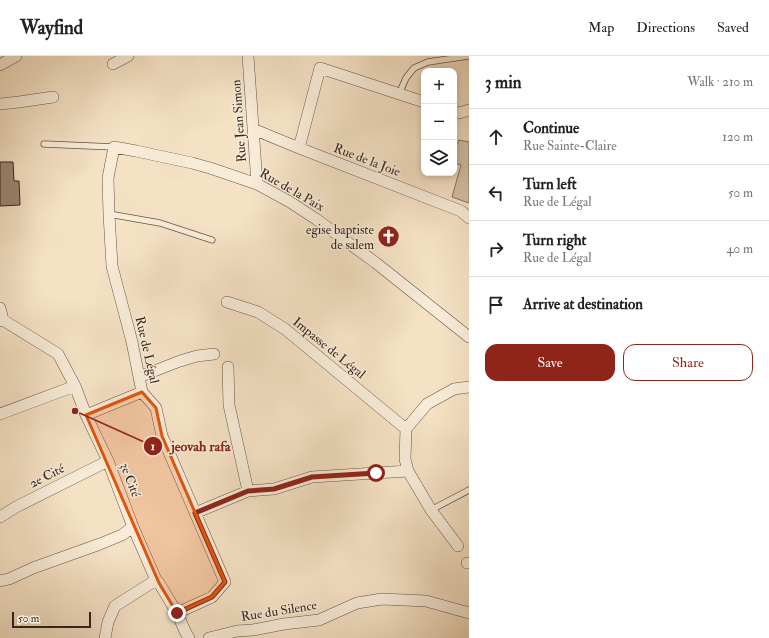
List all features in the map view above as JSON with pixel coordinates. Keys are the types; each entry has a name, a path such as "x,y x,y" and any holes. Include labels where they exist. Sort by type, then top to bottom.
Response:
{"street":[{"path":"0,65 16,56"},
{"path":"113,64 128,56"},
{"name":"Rue Jean Simon","path":"248,56 257,184"},
{"path":"298,148 320,68 421,101"},
{"path":"0,104 53,97"},
{"path":"457,113 469,110"},
{"name":"Rue de la Joie","path":"253,130 461,211 469,218"},
{"name":"Rue de la Paix","path":"114,147 192,163 257,184 290,202 316,219 376,263 469,337"},
{"name":"Rue de Légal","path":"114,147 108,178 112,266 132,342 138,377 142,392 156,408 162,436 225,582 212,597 177,613"},
{"name":"Impasse de Légal","path":"227,302 258,312 285,329 406,429"},
{"path":"0,308 2,321"},
{"name":"3e Cité","path":"2,321 58,354 75,386 86,415 108,461 133,527 157,581 177,613"},
{"path":"138,377 180,361 197,356 214,354"},
{"path":"228,367 229,405 248,491"},
{"path":"0,414 75,386"},
{"path":"458,546 431,510 408,471 405,458 406,429 426,404 454,389 469,387"},
{"path":"86,415 142,392"},
{"name":"2e Cité","path":"0,517 16,507 108,461"},
{"path":"195,513 248,491 274,489 312,477 408,471"},
{"path":"0,581 10,579 33,568 100,544 122,535 133,527"},
{"path":"105,638 108,622 115,606 157,581"},
{"name":"Rue du Silence","path":"208,638 237,631 319,620 357,603 382,599 426,601 469,613"},
{"path":"177,613 184,631 189,638"}],"lane":[{"path":"398,94 406,78 414,68 428,62 469,56"},
{"path":"44,144 114,147"},
{"path":"109,214 160,224 212,240"},
{"path":"431,510 469,490"}],"highlighted area":[{"path":"142,392 156,408 162,436 225,582 212,597 177,613 159,583 86,415"}],"shaded area":[{"path":"459,140 469,142 469,203 452,197 461,165 457,164 457,144"}],"building":[{"path":"0,162 13,162 14,181 19,181 20,205 0,206"}],"place":[{"name":"egise baptiste de salem","path":"389,237"},
{"name":"jeovah rafa","path":"75,411"}],"route":[{"path":"177,613 212,597 225,582 195,513 248,491 274,489 312,477 376,473"}]}
